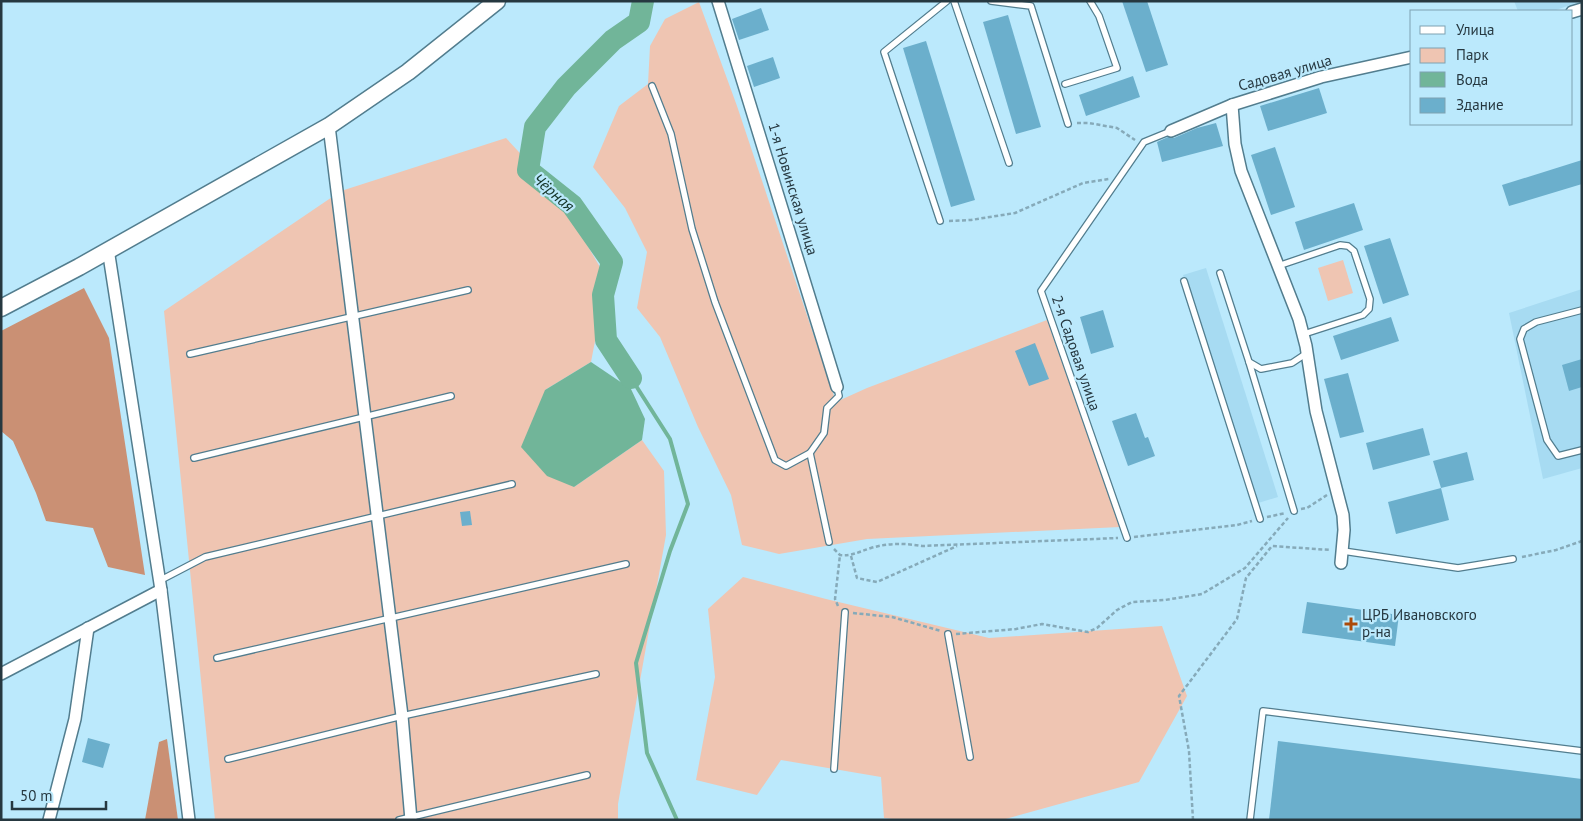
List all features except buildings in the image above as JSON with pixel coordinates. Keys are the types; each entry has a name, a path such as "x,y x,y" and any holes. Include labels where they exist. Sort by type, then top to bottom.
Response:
{"main road":[{"path":"1,308 329,126 408,72 497,1"}],"street":[{"name":"1-я Новинская улица","path":"718,1 837,387"},
{"name":"Садовая улица","path":"1171,131 1232,105 1322,77 1410,57"},
{"path":"1232,105 1241,171 1304,334 1316,411 1343,515 1342,557"},
{"path":"329,126 402,716 411,818"},
{"path":"108,249 160,585 189,820"},
{"path":"1,674 88,628 160,585"},
{"path":"49,820 75,718 88,628"}],"lane":[{"path":"940,221 884,52 947,1"},
{"path":"954,1 1009,163"},
{"path":"991,1 1031,6 1068,124"},
{"path":"1065,84 1117,68 1098,16 1090,1"},
{"path":"652,86 671,134 692,228 715,302 775,460 786,466 810,452 824,433 827,408 839,396 837,387"},
{"name":"2-я Садовая улица","path":"1127,538 1041,291 1144,142 1171,131"},
{"path":"1278,266 1340,245 1348,246 1354,251 1370,299 1369,308 1363,315 1304,334"},
{"path":"1220,273 1294,511"},
{"path":"1184,281 1260,519"},
{"path":"190,354 468,290"},
{"path":"1582,310 1536,322 1524,329 1520,339 1547,440 1558,456 1582,450"},
{"path":"1249,362 1261,369 1292,363 1307,353"},
{"path":"194,458 451,396"},
{"path":"810,452 829,542"},
{"path":"160,585 205,557 512,484"},
{"path":"1342,557 1458,568 1513,558"},
{"path":"217,658 626,564"},
{"path":"834,769 844,612"},
{"path":"948,634 970,757"},
{"path":"228,759 402,716 596,674"},
{"path":"1250,820 1263,711 1582,751"},
{"path":"399,820 587,775"}],"path":[{"path":"1068,124 1089,123 1117,128 1142,145"},
{"path":"940,221 971,220 1015,212 1083,184 1120,176"},
{"path":"829,542 840,555 851,556 871,548 889,544 907,543 922,546 1149,536 1236,525 1307,508 1336,489"},
{"path":"840,555 835,599 841,611 844,612 892,617 948,634 1016,629 1042,624 1088,632 1097,628 1117,610 1132,602 1165,600 1202,594 1245,568 1294,511"},
{"path":"1513,558 1556,550 1582,541"},
{"path":"851,556 857,578 877,582 960,544"},
{"path":"1193,820 1189,751 1179,696 1237,619 1246,578 1272,546 1342,557"}],"shaded area":[{"path":"1514,1 1582,1 1556,10 1518,10"},
{"path":"1206,268 1278,497 1255,504 1183,275"},
{"path":"84,288 109,338 145,575 108,567 93,528 46,521 13,441 1,431 1,331"},
{"path":"1582,289 1582,468 1543,479 1509,313"},
{"path":"167,739 178,820 145,820 159,742"}],"green space":[{"path":"699,2 737,106 836,402 867,388 1047,320 1120,527 867,539 779,554 742,545 731,495 698,427 660,337 637,308 647,252 625,208 593,167 619,106 648,84 650,46 665,19"},
{"path":"506,138 556,192 607,279 591,362 545,390 574,487 642,440 664,471 666,535 618,804 618,820 215,820 164,311 341,191"},
{"path":"1343,260 1353,293 1328,301 1318,268"},
{"path":"743,577 989,638 1162,626 1187,696 1139,782 1002,820 900,820 884,818 881,777 781,760 757,795 696,780 715,677 708,609"}],"water":[{"path":"591,362 631,389 645,419 642,440 574,487 547,476 521,447 545,390"}],"waterway":[{"name":"Чёрная","path":"631,378 606,340 603,295 612,262 572,205 528,170 535,127 566,87 613,40 639,22 643,1"},
{"path":"631,378 670,439 688,504 670,551 636,663 647,753 677,820"}],"place":[{"name":"ЦРБ Ивановского р-на","path":"1351,624"}]}
